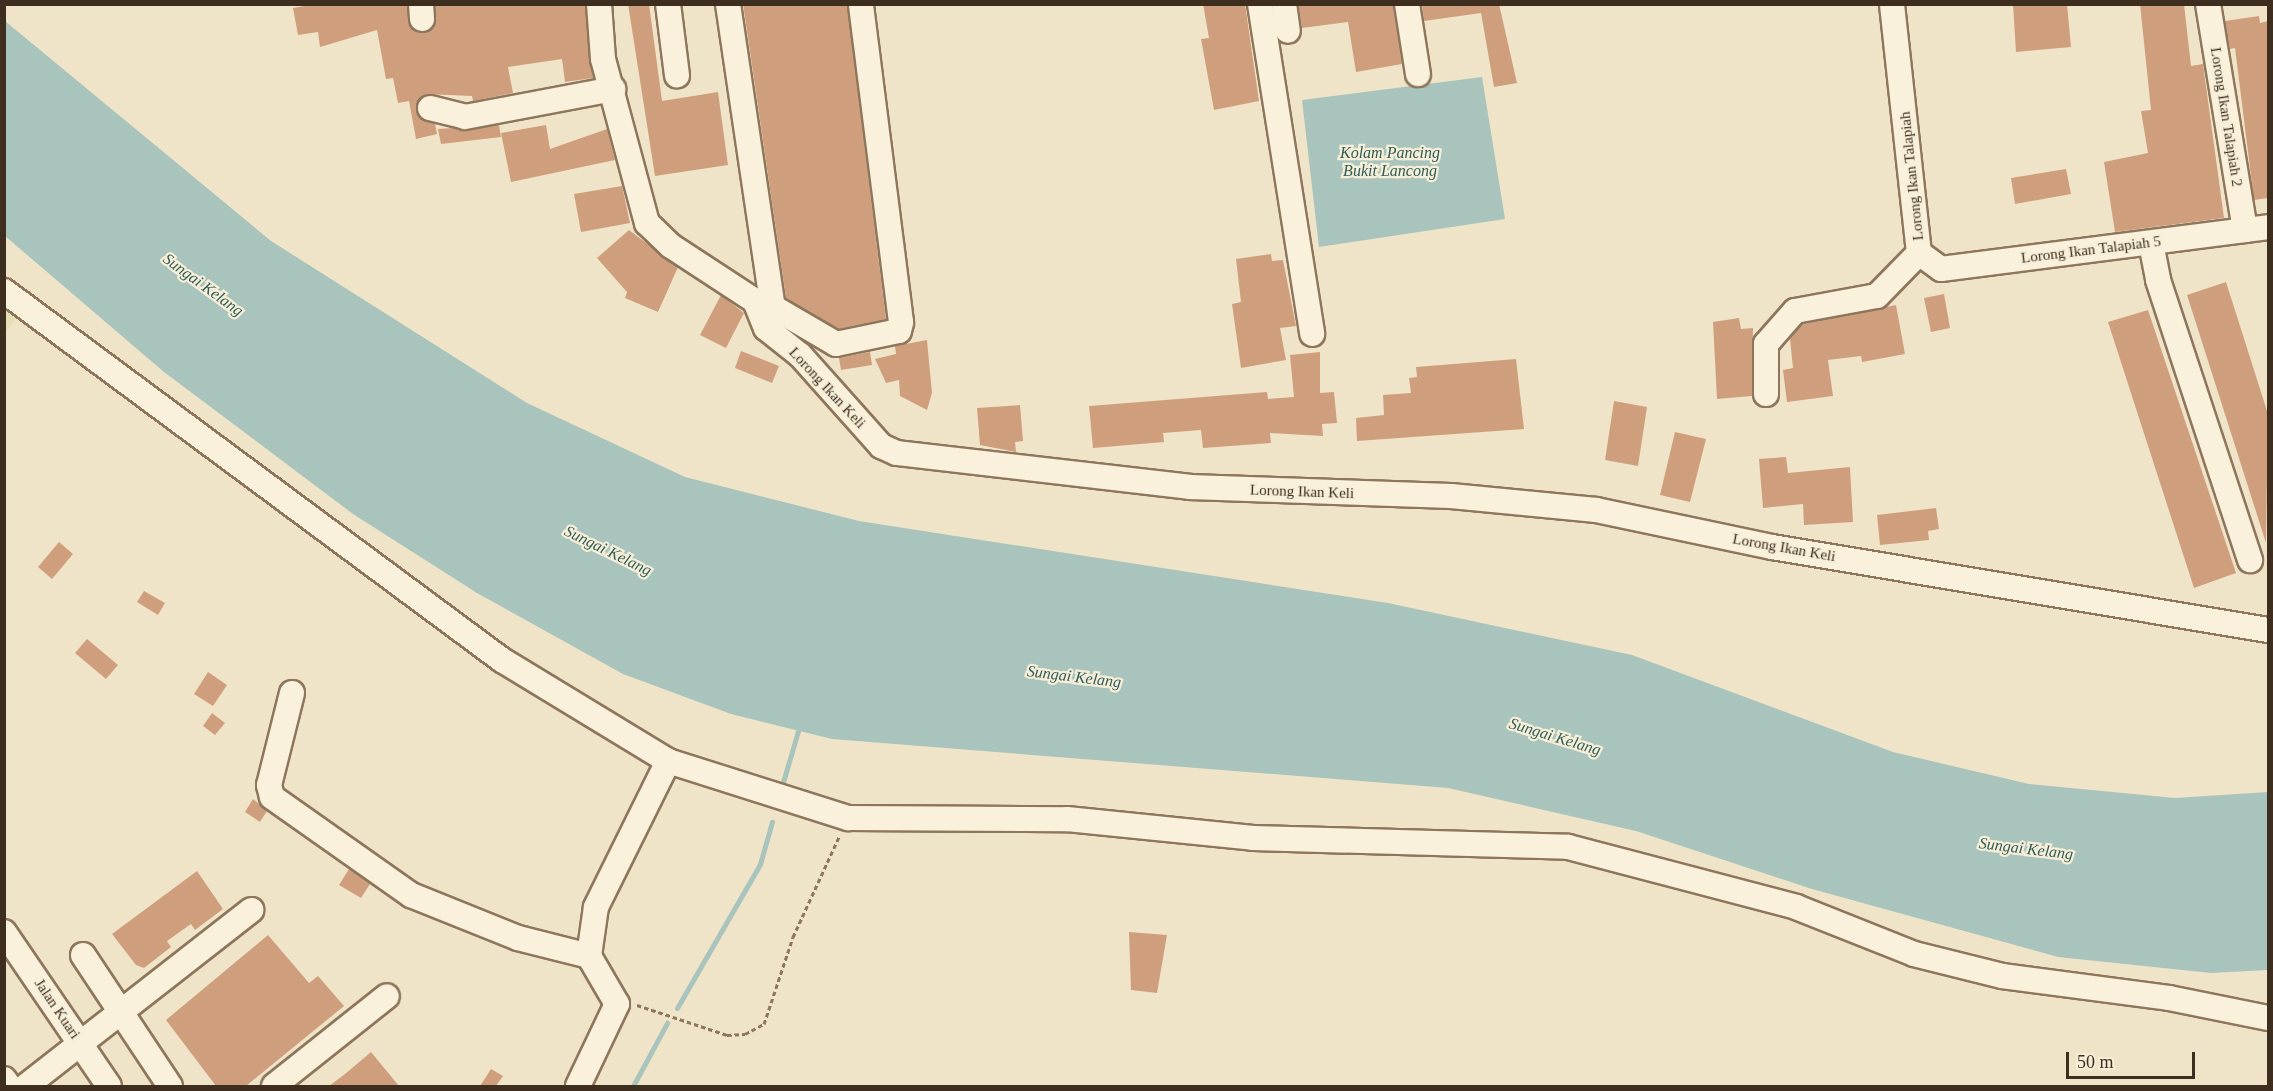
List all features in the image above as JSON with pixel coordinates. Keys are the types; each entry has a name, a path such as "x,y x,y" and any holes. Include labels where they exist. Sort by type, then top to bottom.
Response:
{"street":[{"name":"Lorong Ikan Keli","path":"599,4 613,89 647,223 671,246 755,301 765,328 800,355 880,446 897,453 1190,487 1451,496 1596,510 1772,547 2268,630"},
{"path":"668,4 677,75"},
{"path":"728,4 773,307 836,344 899,331 901,322 861,4"},
{"path":"1260,4 1312,334"},
{"path":"1284,4 1288,30"},
{"path":"1407,4 1418,74"},
{"name":"Lorong Ikan Talapiah","path":"1766,394 1766,344 1795,311 1877,296 1919,253 1892,4"},
{"name":"Lorong Ikan Talapiah 2","path":"2208,4 2245,230"},
{"path":"430,108 465,117 613,89"},
{"name":"Lorong Ikan Talapiah 5","path":"1919,253 1941,269 2268,227"},
{"path":"2151,243 2158,280 2250,560"},
{"path":"4,291 502,660 668,761 848,818 1067,819 1253,838 1568,847 1796,907 1914,954 2002,976 2169,998 2268,1018"},
{"path":"292,693 269,785 272,797 411,895 518,938 589,956"},
{"path":"582,1080 617,1004 589,956 596,907 668,761"},
{"path":"26,1086 251,910"},
{"name":"Jalan Kuari","path":"4,932 110,1086"},
{"path":"83,955 170,1086"},
{"path":"274,1086 387,996"},
{"path":"4,1079 9,1086"}],"path":[{"path":"617,1004 644,1006 727,1035 745,1034 764,1024 793,937 848,818"}],"shaded area":[{"path":"5,299 21,311 5,334"}],"water":[{"name":"Sungai Kelang","path":"5,21 271,241 527,403 685,477 859,521 1388,603 1632,655 1893,752 2029,784 2175,798 2268,792 2268,970 2211,973 2058,957 1812,889 1636,831 1448,788 832,739 731,714 623,674 477,593 353,514 164,372 5,236"},
{"name":"Kolam Pancing Bukit Lancong","path":"1482,77 1505,219 1319,247 1302,100"}],"building":[{"path":"316,4 407,4 410,26 422,33 435,25 435,4 585,4 593,78 565,82 562,59 508,67 513,93 473,101 472,96 426,94 417,112 435,124 437,134 416,139 409,101 398,103 393,78 386,79 377,30 320,47 318,32 298,35 293,8"},
{"path":"628,4 649,4 662,101 718,92 728,165 655,176"},
{"path":"743,4 847,4 886,319 838,329 786,298"},
{"path":"1203,4 1245,4 1259,101 1214,110 1201,39 1209,38"},
{"path":"1298,4 1393,4 1402,64 1356,72 1348,22 1302,28"},
{"path":"1422,4 1499,4 1517,83 1494,87 1481,13 1424,21"},
{"path":"2013,4 2067,4 2071,47 2016,52"},
{"path":"2140,4 2184,4 2191,66 2203,64 2224,218 2115,232 2104,162 2148,153 2141,111 2151,110"},
{"path":"2259,16 2260,23 2268,21 2268,198 2254,200 2235,48 2230,49 2225,21"},
{"path":"499,125 501,137 441,144 438,129"},
{"path":"546,125 550,149 607,129 615,160 511,182 501,133"},
{"path":"2066,169 2071,194 2015,204 2011,178"},
{"path":"622,186 630,223 581,232 574,194"},
{"path":"629,230 678,267 658,312 625,298 627,292 597,258"},
{"path":"1271,254 1272,261 1283,260 1296,326 1280,328 1286,360 1241,368 1232,304 1241,302 1236,259"},
{"path":"2226,282 2268,414 2266,543 2187,295"},
{"path":"1944,294 1950,328 1931,332 1924,298"},
{"path":"721,295 744,313 726,348 700,335"},
{"path":"1896,305 1905,354 1862,362 1861,356 1828,360 1833,396 1787,402 1783,370 1793,368 1790,339 1802,324"},
{"path":"2148,310 2236,573 2194,588 2108,322"},
{"path":"1739,318 1741,329 1753,328 1752,396 1717,399 1713,322"},
{"path":"927,340 932,393 927,410 900,396 899,380 886,383 875,359 896,354 895,346"},
{"path":"741,351 779,366 772,383 735,368"},
{"path":"870,352 872,365 841,370 839,358"},
{"path":"1320,352 1320,393 1334,392 1337,423 1322,424 1323,436 1270,433 1271,443 1203,448 1201,430 1163,433 1164,442 1093,448 1089,406 1267,392 1268,399 1294,397 1290,355"},
{"path":"1516,359 1524,429 1357,441 1356,418 1384,415 1383,395 1411,393 1409,378 1417,377 1416,367"},
{"path":"1614,401 1647,407 1638,466 1605,460"},
{"path":"1020,405 1023,441 1015,442 1016,452 980,445 977,408"},
{"path":"1675,432 1706,439 1690,502 1660,495"},
{"path":"1786,457 1788,473 1850,467 1853,522 1804,525 1803,504 1763,508 1759,459"},
{"path":"1936,508 1939,529 1928,531 1929,540 1880,545 1877,515"},
{"path":"59,542 73,554 52,579 38,567"},
{"path":"144,591 165,603 158,615 137,602"},
{"path":"87,639 118,665 106,679 75,653"},
{"path":"208,672 227,685 213,706 194,694"},
{"path":"212,713 225,723 215,735 203,726"},
{"path":"253,799 267,811 260,822 245,812"},
{"path":"349,869 370,884 361,898 339,885"},
{"path":"197,871 223,909 195,930 191,924 167,941 171,947 144,968 136,965 112,934"},
{"path":"1129,932 1167,935 1157,993 1131,990"},
{"path":"268,935 309,983 318,976 344,1006 246,1086 216,1086 166,1020"},
{"path":"371,1052 399,1086 329,1086 345,1074"},
{"path":"491,1069 503,1076 496,1086 480,1086"}],"waterway":[{"path":"783,782 798,731"},
{"path":"677,1008 760,864 772,822"},
{"path":"633,1086 667,1023"}]}
